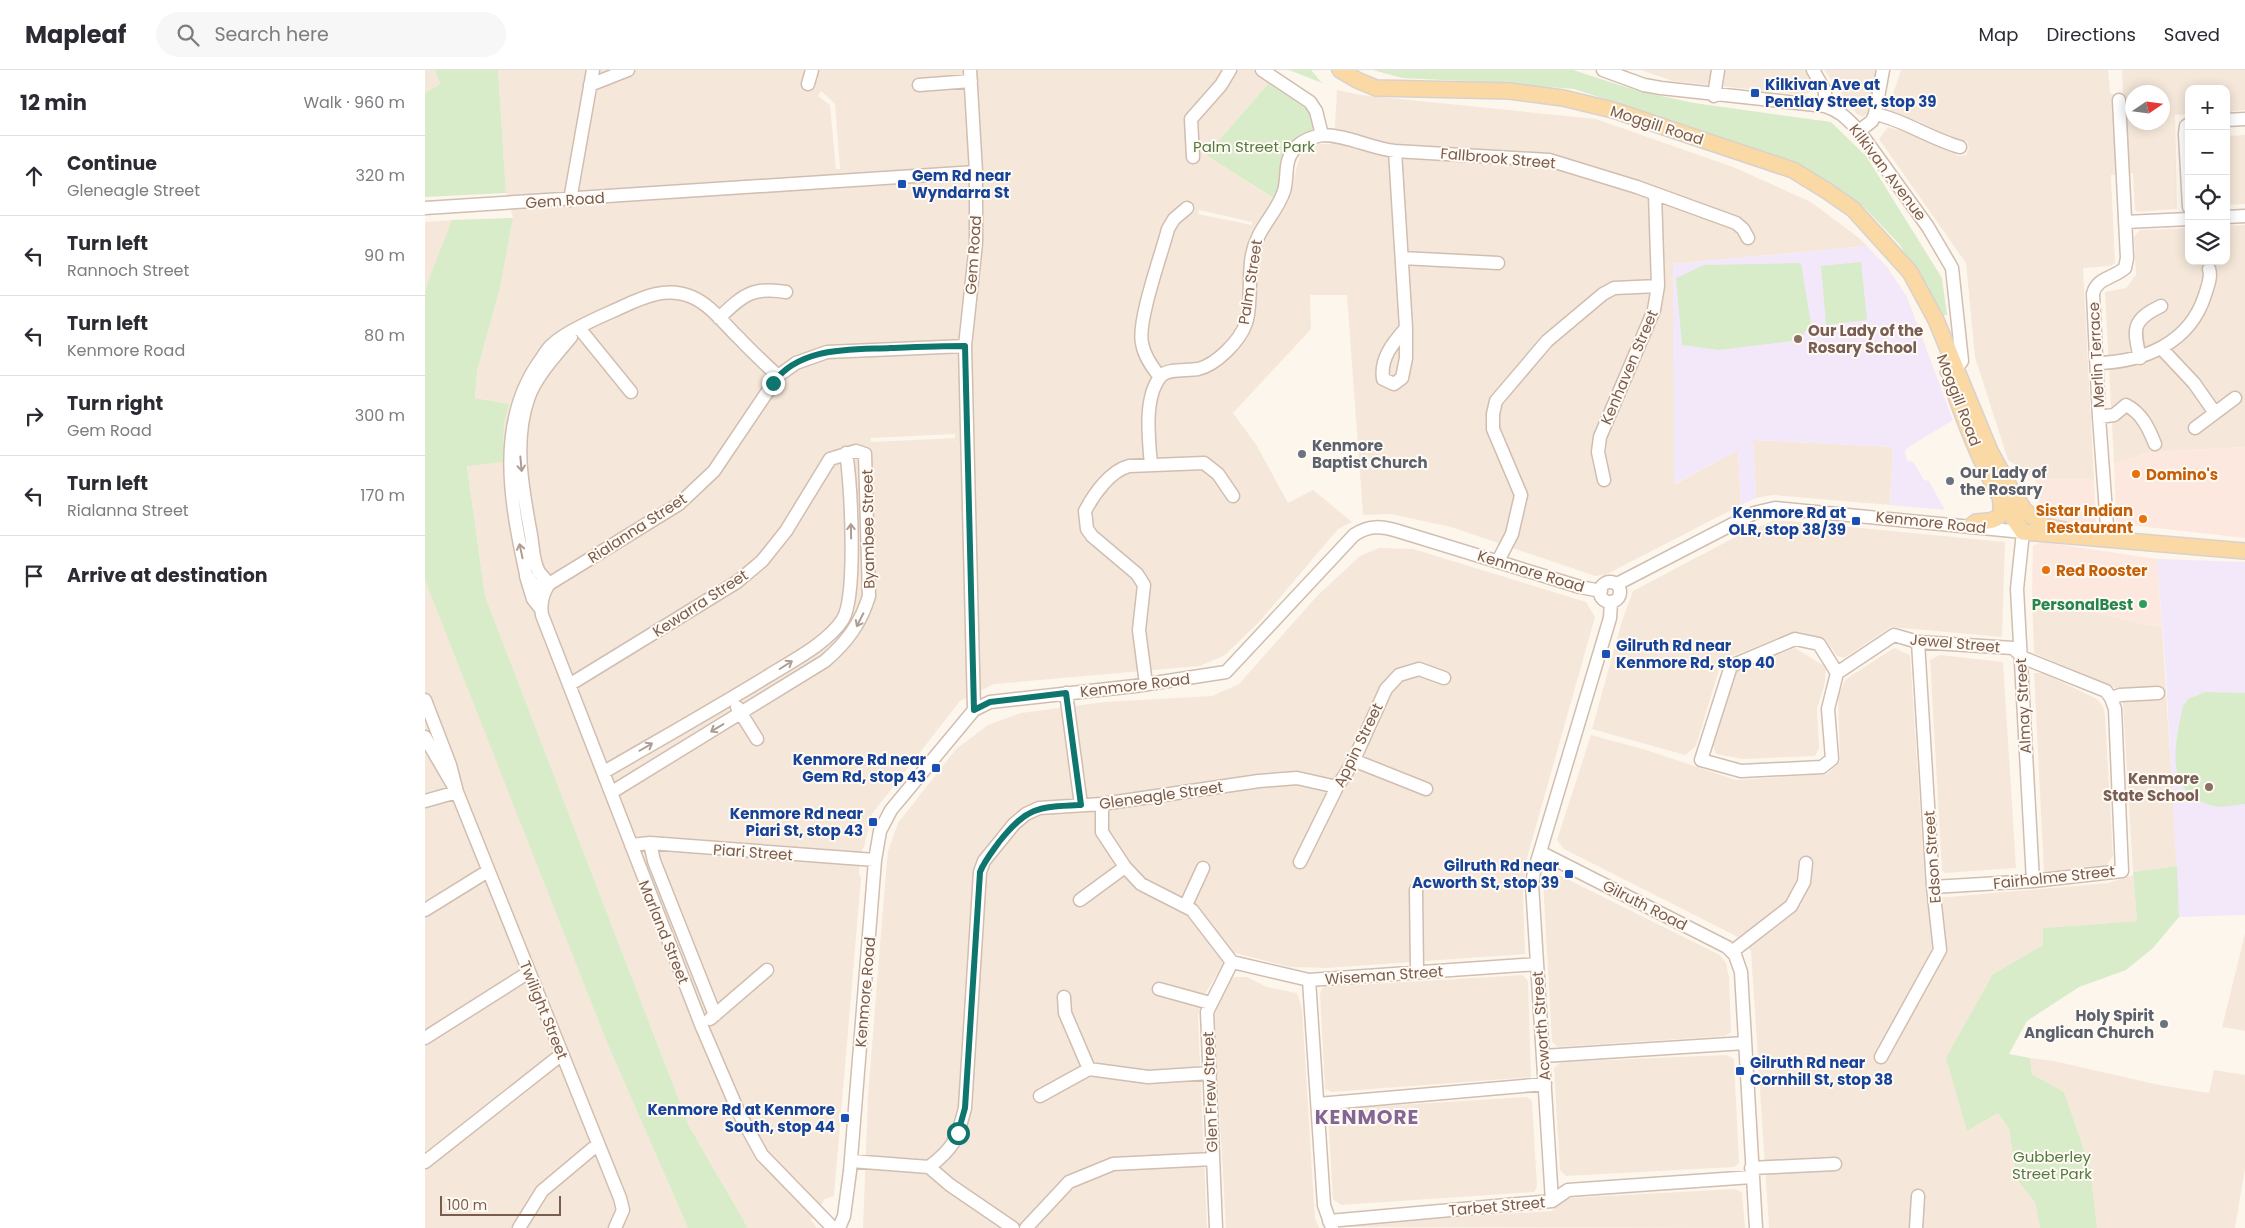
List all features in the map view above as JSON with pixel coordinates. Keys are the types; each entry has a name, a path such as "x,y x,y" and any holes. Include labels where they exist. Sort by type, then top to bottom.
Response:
{"main road":[{"name":"Moggill Road","path":"1340,70 1365,85 1376,88 1509,90 1563,98 1613,110 1793,170 1853,209 1888,248 1928,319 1951,371 1975,445 2003,489 2023,532 2245,551"},
{"name":"Moggill Road","path":"1356,70 1395,89"},
{"name":"Moggill Road","path":"2003,489 2036,521 2045,526 2065,530 2074,536"},
{"path":"1971,526 1976,522 1997,519 2002,509 2003,489"}],"street":[{"path":"570,200 593,70"},
{"path":"590,84 628,70"},
{"path":"808,84 812,70"},
{"path":"1193,157 1191,119 1217,90 1230,70"},
{"path":"1261,70 1310,102 1316,111 1322,135"},
{"name":"Kilkivan Avenue","path":"1603,70 1644,85 1714,96 1825,106 1841,112 1859,131 1928,227 1952,268 1962,361 1951,371"},
{"path":"1714,96 1718,70"},
{"path":"1813,70 1825,91 1825,106"},
{"path":"1859,131 1872,121 1875,114 1883,70"},
{"path":"919,85 970,76 976,172"},
{"name":"Merlin Terrace","path":"2108,538 2099,417 2093,294 2094,288 2100,282 2125,268 2127,258 2119,100"},
{"path":"1875,114 1888,117 1934,139 1960,147"},
{"path":"2230,120 2245,119"},
{"path":"2186,130 2187,175"},
{"name":"Fallbrook Street","path":"1322,135 1341,135 1373,148 1395,151 1549,160 1736,222 1748,238"},
{"name":"Palm Street","path":"1160,377 1169,372 1196,369 1211,364 1224,354 1242,332 1247,322 1249,277 1257,236 1283,194 1291,152 1313,136 1322,135"},
{"path":"1395,151 1406,328"},
{"name":"Gem Road","path":"425,208 976,172 976,243 965,346 974,710"},
{"name":"Kenhaven Street","path":"1604,480 1598,452 1600,438 1654,310 1658,286 1655,194"},
{"path":"1151,465 1148,420 1155,386 1160,377 1145,355 1141,342 1143,321 1168,229 1174,219 1187,208"},
{"path":"2230,217 2245,216"},
{"path":"2125,222 2185,219"},
{"path":"1403,258 1498,263"},
{"path":"2097,363 2140,358 2161,348 2184,331 2199,310 2210,276 2209,269"},
{"path":"1511,565 1512,534 1521,496 1493,429 1493,414 1496,401 1547,341 1603,294 1614,288 1658,286"},
{"path":"719,318 741,297 751,292 762,290 786,292"},
{"name":"Marland Street","path":"778,376 711,310 693,297 674,292 654,294 599,317 553,343 530,375 519,398 512,425 510,454 512,494 526,574 533,599 541,609 702,1026 739,1113 762,1155 833,1228"},
{"path":"2140,358 2135,332 2137,322 2141,317 2161,306"},
{"path":"579,328 631,392"},
{"name":"Marland Street","path":"547,586 537,565 523,495 520,455 521,426 528,398 539,376 579,328"},
{"name":"Rialanna Street","path":"547,586 679,504 714,471 778,376 796,363 827,352 965,346"},
{"path":"2161,348 2194,383 2215,413"},
{"path":"2195,428 2235,398"},
{"path":"2099,417 2114,415 2123,403 2133,408 2143,419 2155,444"},
{"name":"Byambee Street","path":"604,772 817,646 843,618 851,591 851,529 846,453 864,452 867,460 869,596 865,611 847,641 825,661 612,792"},
{"name":"Kewarra Street","path":"569,684 737,582 762,561 786,531 831,459 846,453"},
{"path":"1146,684 1139,630 1144,585 1137,574 1092,536 1084,520 1085,511 1112,475 1119,469 1129,466 1204,463 1218,474 1233,496"},
{"name":"Kenmore Road","path":"1617,584 1754,513 1775,508 2023,532"},
{"name":"Kenmore Road","path":"839,1228 844,1216 851,1161 875,860 880,831 891,810 974,710 990,702 1219,674 1232,668 1354,535 1367,527 1385,527 1580,587 1601,591"},
{"name":"Almay Street","path":"2023,532 2017,589 2019,653 2033,881"},
{"path":"1497,561 1512,534"},
{"path":"526,574 532,583 547,586 541,601 541,609"},
{"path":"1611,582 1617,584 1620,589 1620,595 1611,602 1604,599 1601,591 1605,583 1611,582"},
{"path":"1540,852 1610,618 1611,602"},
{"name":"Jewel Street","path":"1837,673 1894,635 1918,642 2013,648 2024,658 2106,691 2111,698"},
{"path":"1795,639 1819,644 1837,673 1828,709 1832,759 1822,767 1741,771 1701,760 1731,666 1795,639"},
{"name":"Edson Street","path":"1881,1057 1940,950 1933,887 1918,642"},
{"name":"Appin Street","path":"1300,862 1337,787 1353,760 1385,689 1399,675 1419,669 1445,678"},
{"path":"1066,693 1081,805"},
{"path":"2111,698 2120,695 2157,693"},
{"path":"732,698 757,739"},
{"name":"Fairholme Street","path":"1933,887 2033,881 2122,871 2115,709 2111,698"},
{"name":"Twilight Street","path":"425,700 450,765 457,792 623,1210 615,1228"},
{"name":"Twilight Street","path":"425,737 457,792"},
{"path":"1353,760 1425,789"},
{"name":"Gleneagle Street","path":"929,1167 947,1152 958,1133 965,1108 980,872 984,861 1014,824 1025,814 1039,808 1102,804 1259,781 1297,778 1337,787"},
{"path":"425,801 457,792"},
{"path":"1102,804 1101,832 1125,867 1141,884 1186,906 1198,915 1232,962"},
{"name":"Marland Street","path":"650,843 654,861 715,1015"},
{"name":"Piari Street","path":"631,845 650,843 875,860"},
{"name":"Gilruth Road","path":"1540,852 1733,951"},
{"name":"Acworth Street","path":"1540,852 1533,872 1532,884 1552,1201"},
{"path":"1755,1228 1740,967 1733,951 1791,906 1804,882 1806,863"},
{"path":"1080,900 1125,867"},
{"path":"1186,906 1203,868"},
{"path":"425,910 488,870"},
{"path":"1416,890 1417,972"},
{"name":"Wiseman Street","path":"1232,962 1309,980 1537,964"},
{"name":"Glen Frew Street","path":"1216,1228 1207,1012 1232,962"},
{"path":"702,1026 767,970"},
{"path":"425,1038 529,972"},
{"path":"1309,980 1319,1104 1324,1205 1330,1225"},
{"path":"1159,989 1210,1003"},
{"path":"1064,997 1065,1013 1089,1069"},
{"path":"1543,1056 1745,1043"},
{"path":"425,1162 562,1054"},
{"path":"1040,1096 1089,1069 1148,1077 1210,1073"},
{"path":"1319,1104 1545,1084"},
{"path":"519,1228 542,1191 598,1144"},
{"path":"1026,1228 1069,1182 1113,1164 1213,1158"},
{"path":"851,1161 929,1167 950,1185 1013,1228"},
{"name":"Tarbet Street","path":"1330,1225 1552,1201 1568,1190 1835,1164"},
{"path":"1916,1228 1918,1196"}],"shaded area":[{"path":"425,70 435,70 440,84 425,93"},
{"path":"498,70 1254,70 1269,83 1206,155 1283,205 1290,192 1300,155 1307,148 1316,144 1334,144 1337,90 1361,95 1596,119 1733,167 1811,202 1867,246 1673,264 1675,484 1738,450 1741,505 1605,575 1595,576 1451,527 1391,514 1363,515 1347,295 1310,295 1311,329 1233,413 1257,446 1288,503 1313,490 1352,522 1338,529 1260,621 1225,655 1200,666 994,684 960,701 872,814 864,847 860,853 859,873 861,878 834,1196 825,1199 811,1220 817,1228 748,1228 689,1126 485,596 467,465 503,462 504,424 509,404 475,398 477,371 500,288 513,218 506,193","holes":["821,91 835,104 840,169 836,169 830,105 818,96","1199,210 1252,222 1252,225 1198,214","955,434 955,438 871,442 871,438"]},
{"path":"1641,70 1806,70 1814,80 1814,89 1804,95 1673,81"},
{"path":"1824,70 1876,70 1870,111 1863,117 1857,114"},
{"path":"1901,70 2108,70 2110,94 2123,94 2122,70 2245,70 2245,110 2230,112 2230,85 2185,85 2185,114 2175,115 2177,209 2137,212 2135,210 2133,173 2111,175 2115,263 2110,266 2083,268 2094,479 2035,479 2008,460 1975,357 1966,263 1879,139 1888,127 1916,135 1949,149 1958,156 1966,155 1969,148 1967,141 1954,139 1918,121 1892,113 1889,106"},
{"path":"2245,135 2245,204 2230,205 2230,136"},
{"path":"452,220 447,236 425,296 425,222"},
{"path":"2245,225 2245,447 2151,452 2114,463 2105,292 2126,288 2136,275 2134,237 2140,230 2185,228 2185,265 2230,265 2230,226"},
{"name":"Our Lady of the Rosary School","path":"1867,246 1887,267 1907,297 1953,420 1907,448 1905,452 1907,461 1913,462 1924,480 1929,481 1945,510 1890,505 1893,447 1753,440 1756,498 1741,505 1738,450 1674,484 1673,264"},
{"path":"1753,440 1893,447 1890,505 1773,495 1756,498"},
{"path":"2245,447 2245,538 2121,524 2116,521 2114,463 2151,452"},
{"path":"2035,479 2094,479 2096,524 2094,526 2054,521 2040,508"},
{"path":"1773,521 2005,542 2002,637 1891,627 1844,658 1837,656 1826,640 1794,632 1722,660 1696,746 1685,755 1592,729 1622,621 1633,591 1743,533"},
{"path":"2042,542 2157,559 2162,628 2032,597 2033,546"},
{"path":"1379,548 1413,549 1586,602 1595,617 1527,858 1523,893 1525,954 1327,968 1290,967 1231,952 1206,992 1198,1015 1207,1228 863,1228 868,1096 883,907 888,851 898,823 956,749 988,725 1021,713 1104,702 1212,696 1239,684 1318,595 1360,556"},
{"name":"Kenmore State School","path":"2157,559 2245,562 2245,915 2179,917 2166,676"},
{"path":"425,576 608,1045 688,1228 425,1228"},
{"path":"2032,597 2162,628 2177,866 2133,872 2123,704 2118,689 2034,653"},
{"path":"1795,648 1826,667 1825,682 1817,709 1819,748 1815,756 1743,759 1716,754 1713,746 1737,670"},
{"path":"1894,648 1910,655 1926,897 1948,897 2108,883 2133,875 2137,921 2043,928 2043,945 1993,974 1967,1131 1998,1113 2009,1129 2017,1180 2035,1202 2040,1228 1769,1228 1751,951 1738,937 1564,849 1557,840 1591,735 1646,750 1736,780 1827,774 1840,762 1838,694 1846,679"},
{"path":"1940,655 2003,662 2016,868 1945,873 1942,870 1930,660"},
{"path":"2034,673 2043,673 2097,699 2103,706 2113,856 2104,868 2044,873"},
{"path":"1557,874 1720,955 1726,963 1729,977 1731,1032 1725,1036 1558,1047 1552,1042 1543,881 1549,875"},
{"path":"2245,934 2245,1031 2222,1027"},
{"path":"1523,975 1528,981 1531,1077 1332,1092 1325,1089 1320,993 1323,987"},
{"path":"1234,977 1247,977 1267,987 1297,993 1302,1008 1315,1219 1319,1228 1226,1228 1214,1017 1218,1001 1227,982"},
{"path":"1727,1055 1734,1059 1739,1163 1734,1167 1566,1176 1560,1170 1554,1068 1561,1062"},
{"path":"2030,1058 2054,1061 2159,1085 2209,1093 2214,1070 2245,1075 2245,1168 2235,1228 2097,1228 2090,1167 2064,1092 2032,1074"},
{"path":"1527,1097 1532,1101 1537,1187 1534,1192 1341,1205 1333,1199 1328,1115 1333,1109"},
{"path":"1735,1189 1742,1192 1745,1228 1346,1227 1356,1223 1552,1211 1559,1203 1568,1198"}],"green space":[{"path":"435,70 498,70 506,193 425,197 425,93 440,84"},
{"path":"1289,70 1311,70 1322,83"},
{"path":"1373,70 1573,70 1638,91 1694,103 1831,122 1866,156 1942,278 1947,315 1940,315 1900,245 1864,207 1800,166 1689,126 1574,89 1504,83 1402,78"},
{"name":"Palm Street Park","path":"1269,83 1311,112 1315,120 1312,131 1290,144 1285,152 1281,177 1273,198 1206,155"},
{"path":"513,218 500,288 477,371 475,398 509,404 504,424 503,462 467,466 485,596 689,1126 748,1228 688,1228 608,1045 425,580 425,296 427,284 452,220"},
{"path":"1861,262 1867,320 1826,325 1821,266"},
{"path":"1801,263 1811,324 1799,340 1719,350 1682,345 1676,278 1704,265"},
{"path":"2205,692 2245,693 2245,804 2218,807 2197,800 2186,791 2179,779 2176,766 2176,751 2183,706 2188,699"},
{"name":"Gubberley Street Park","path":"2177,866 2179,917 2153,948 2126,970 2079,987 2027,1021 2009,1054 2030,1058 2032,1074 2064,1092 2090,1167 2097,1228 2040,1228 2035,1202 2017,1180 2009,1129 1998,1113 1967,1131 1946,1058 1993,974 2043,945 2043,928 2137,921 2133,872"}],"place":[{"name":"Kilkivan Ave at Pentlay Street, stop 39","path":"1755,93"},
{"name":"Gem Rd near Wyndarra St","path":"902,184"},
{"name":"Our Lady of the Rosary School","path":"1798,339"},
{"name":"Kenmore Baptist Church","path":"1302,454"},
{"name":"Domino's","path":"2136,474"},
{"name":"Our Lady of the Rosary","path":"1950,481"},
{"name":"Sistar Indian Restaurant","path":"2143,519"},
{"name":"Kenmore Rd at OLR, stop 38/39","path":"1856,521"},
{"name":"Red Rooster","path":"2046,570"},
{"name":"PersonalBest","path":"2143,604"},
{"name":"Gilruth Rd near Kenmore Rd, stop 40","path":"1606,654"},
{"name":"Kenmore Rd near Gem Rd, stop 43","path":"936,768"},
{"name":"Kenmore State School","path":"2209,787"},
{"name":"Kenmore Rd near Piari St, stop 43","path":"873,822"},
{"name":"Gilruth Rd near Acworth St, stop 39","path":"1569,874"},
{"name":"Holy Spirit Anglican Church","path":"2164,1024"},
{"name":"Gilruth Rd near Cornhill St, stop 38","path":"1740,1071"},
{"name":"Kenmore Rd at Kenmore South, stop 44","path":"845,1118"}],"district":[{"name":"KENMORE","path":"1367,1117"}],"route":[{"path":"773,383 778,376 796,363 827,352 965,346 974,710 990,702 1066,693 1081,805 1039,808 1025,814 1014,824 984,861 980,872 965,1108 958,1133"}]}
